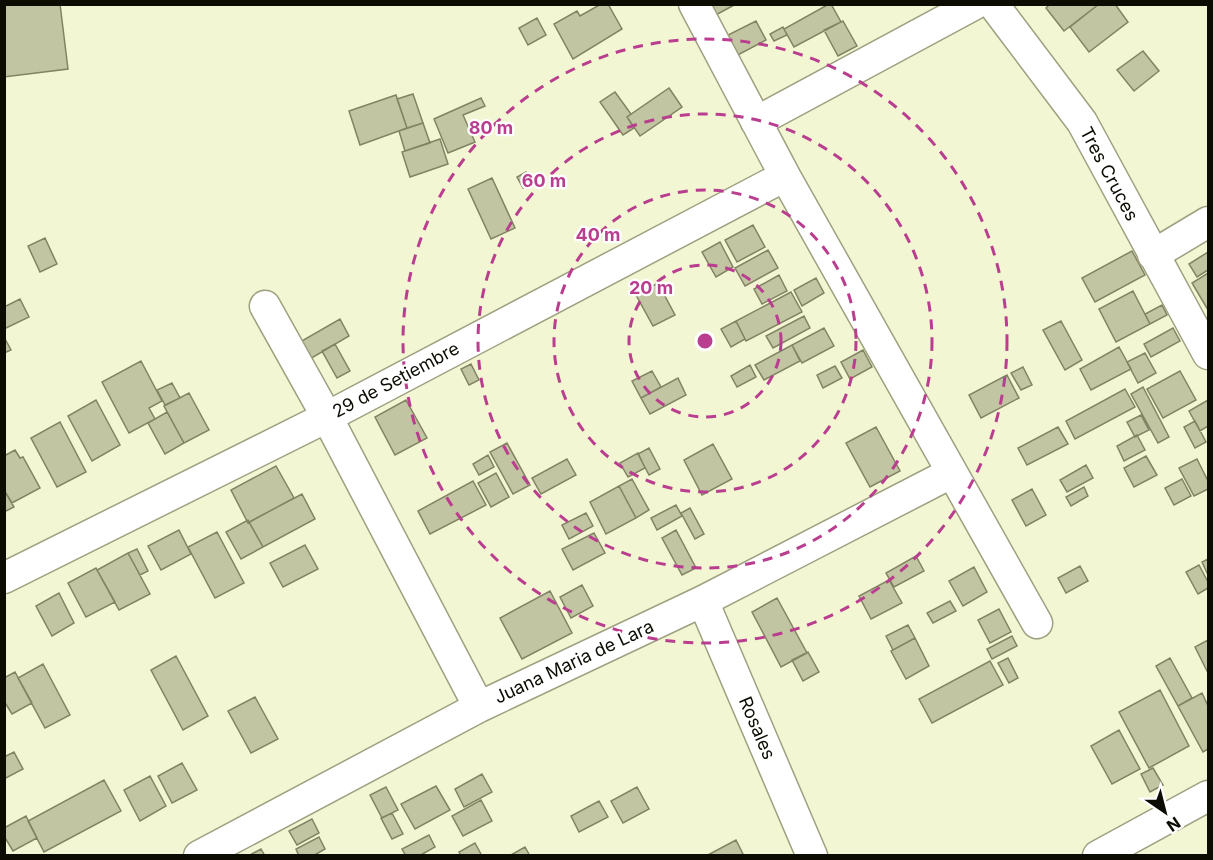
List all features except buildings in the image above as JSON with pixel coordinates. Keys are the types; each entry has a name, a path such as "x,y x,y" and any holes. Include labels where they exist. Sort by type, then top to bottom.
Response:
{"street":[{"path":"694,4 785,176 1037,623"},
{"path":"756,122 975,4"},
{"name":"Tres Cruces","path":"993,4 1082,122 1209,354"},
{"name":"29 de Setiembre","path":"4,578 327,417 785,176"},
{"path":"1153,255 1209,222"},
{"path":"265,306 327,417 479,707"},
{"name":"Juana Maria de Lara","path":"199,855 479,707 703,602 951,473"},
{"name":"Rosales","path":"703,602 812,855"},
{"path":"1098,855 1209,796"}]}
